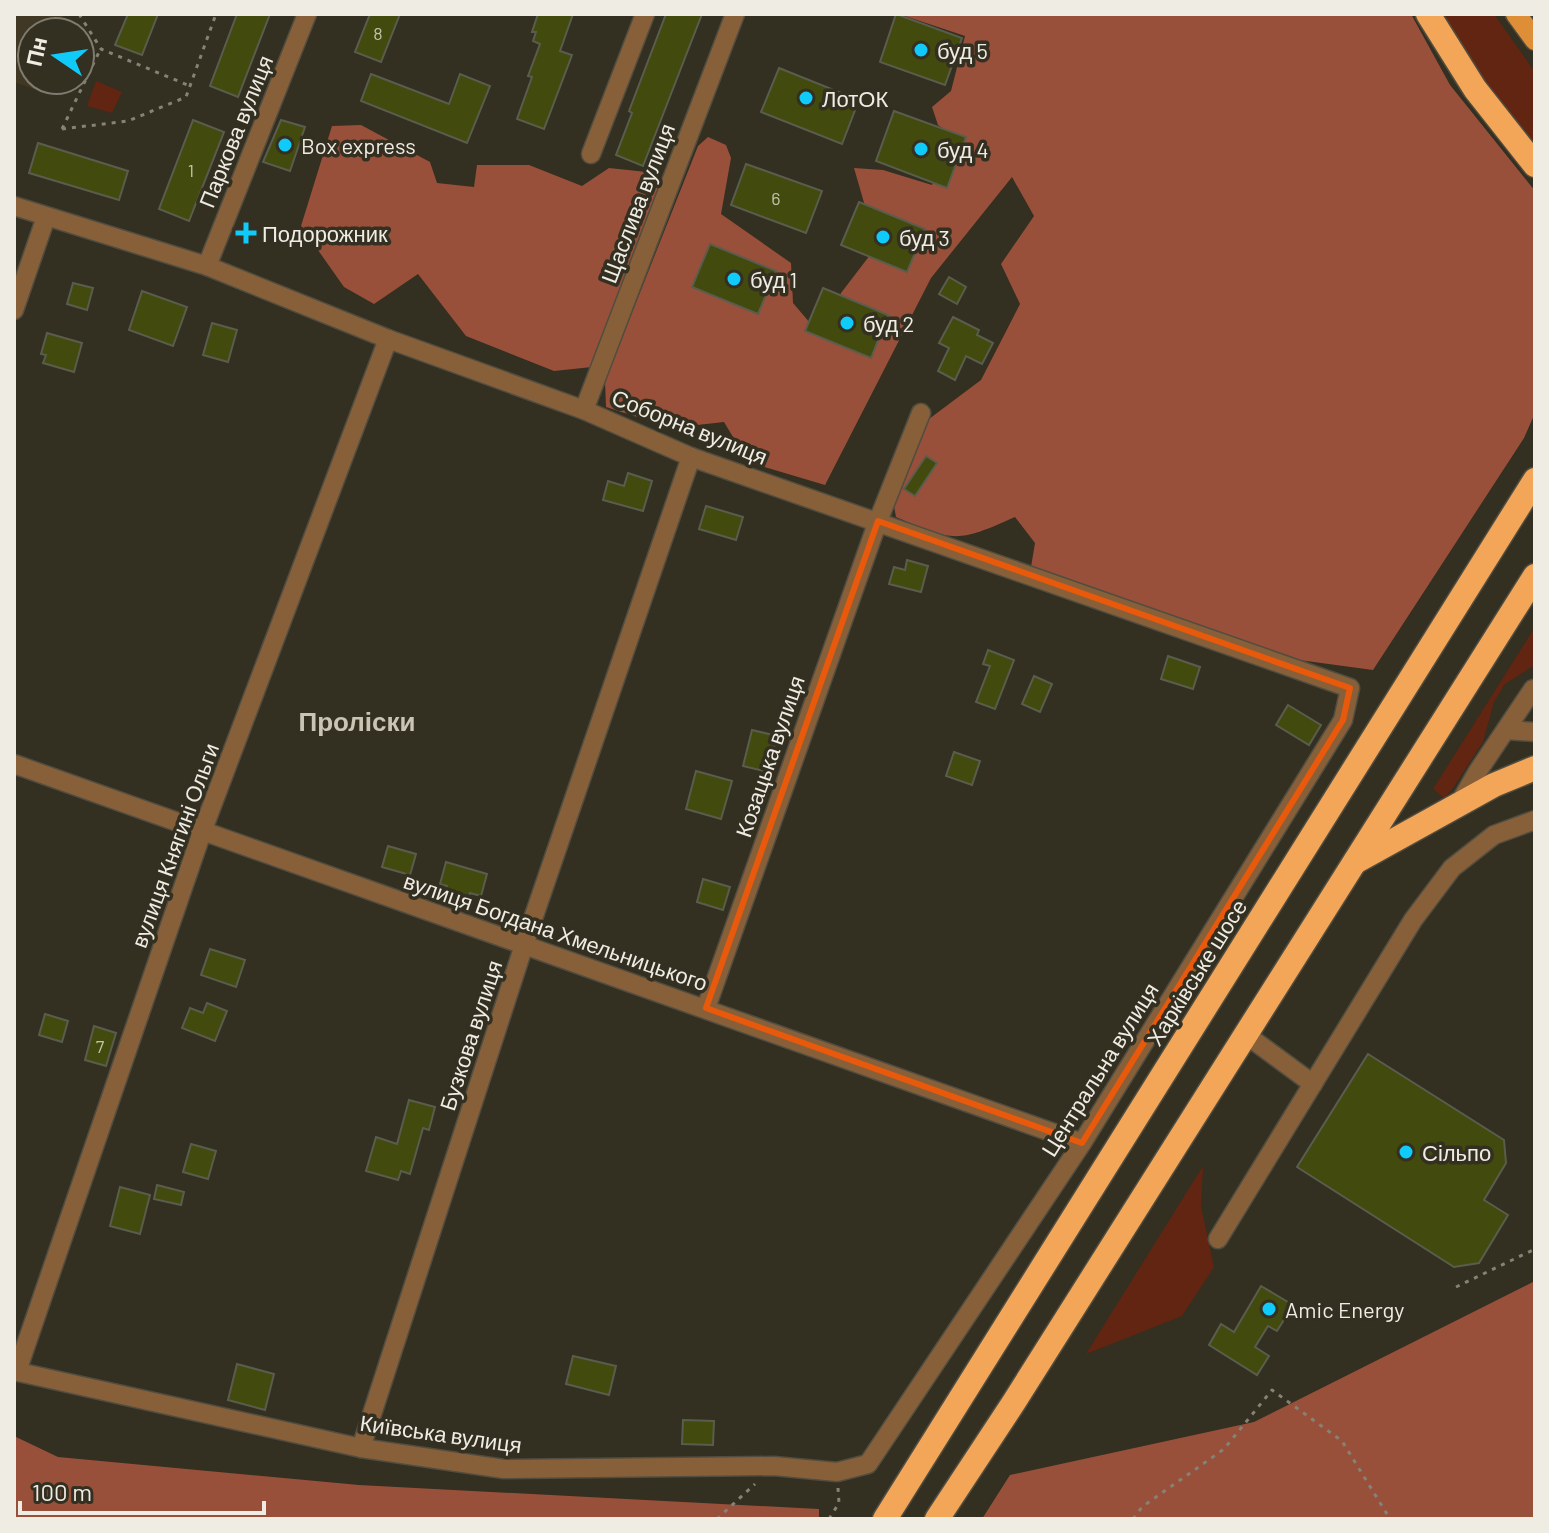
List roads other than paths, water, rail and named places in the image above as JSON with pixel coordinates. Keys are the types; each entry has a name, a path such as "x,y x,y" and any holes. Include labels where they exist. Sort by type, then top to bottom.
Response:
{"highway":[{"path":"1428,14 1475,89 1535,165"},
{"name":"Харківське шосе","path":"885,1519 1535,480"},
{"path":"937,1519 1535,576"},
{"path":"1353,864 1494,785 1535,768"}],"main road":[{"path":"1516,14 1535,40"}],"street":[{"name":"Паркова вулиця","path":"207,266 307,14"},
{"path":"591,154 645,14"},
{"name":"Щаслива вулиця","path":"584,410 735,14"},
{"name":"Соборна вулиця","path":"14,206 207,266 388,339 584,410 691,457 1350,688"},
{"path":"14,310 46,217"},
{"name":"вулиця Княгині Ольги","path":"15,1371 202,832 388,339"},
{"name":"Козацька вулиця","path":"706,1008 878,521 921,413"},
{"name":"Бузкова вулиця","path":"361,1448 524,945 691,457"},
{"name":"Центральна вулиця","path":"868,1464 1082,1143 1343,720 1350,688"},
{"path":"1458,806 1533,689"},
{"path":"1506,730 1535,732"},
{"name":"вулиця Богдана Хмельницького","path":"14,764 1082,1143"},
{"path":"1218,1239 1413,920 1452,868 1494,835 1535,820"},
{"path":"1245,1034 1313,1084"},
{"name":"Київська вулиця","path":"15,1371 361,1448 504,1469 774,1466 837,1472 868,1464"}],"place":[{"name":"буд 5","path":"921,50"},
{"name":"ЛотОК","path":"806,98"},
{"name":"Box express","path":"285,145"},
{"name":"буд 4","path":"921,149"},
{"name":"Подорожник","path":"246,233"},
{"name":"буд 3","path":"883,237"},
{"name":"буд 1","path":"734,279"},
{"name":"буд 2","path":"847,323"},
{"name":"Сільпо","path":"1406,1152"},
{"name":"Amic Energy","path":"1269,1309"}],"district":[{"name":"Проліски","path":"357,720"}]}
